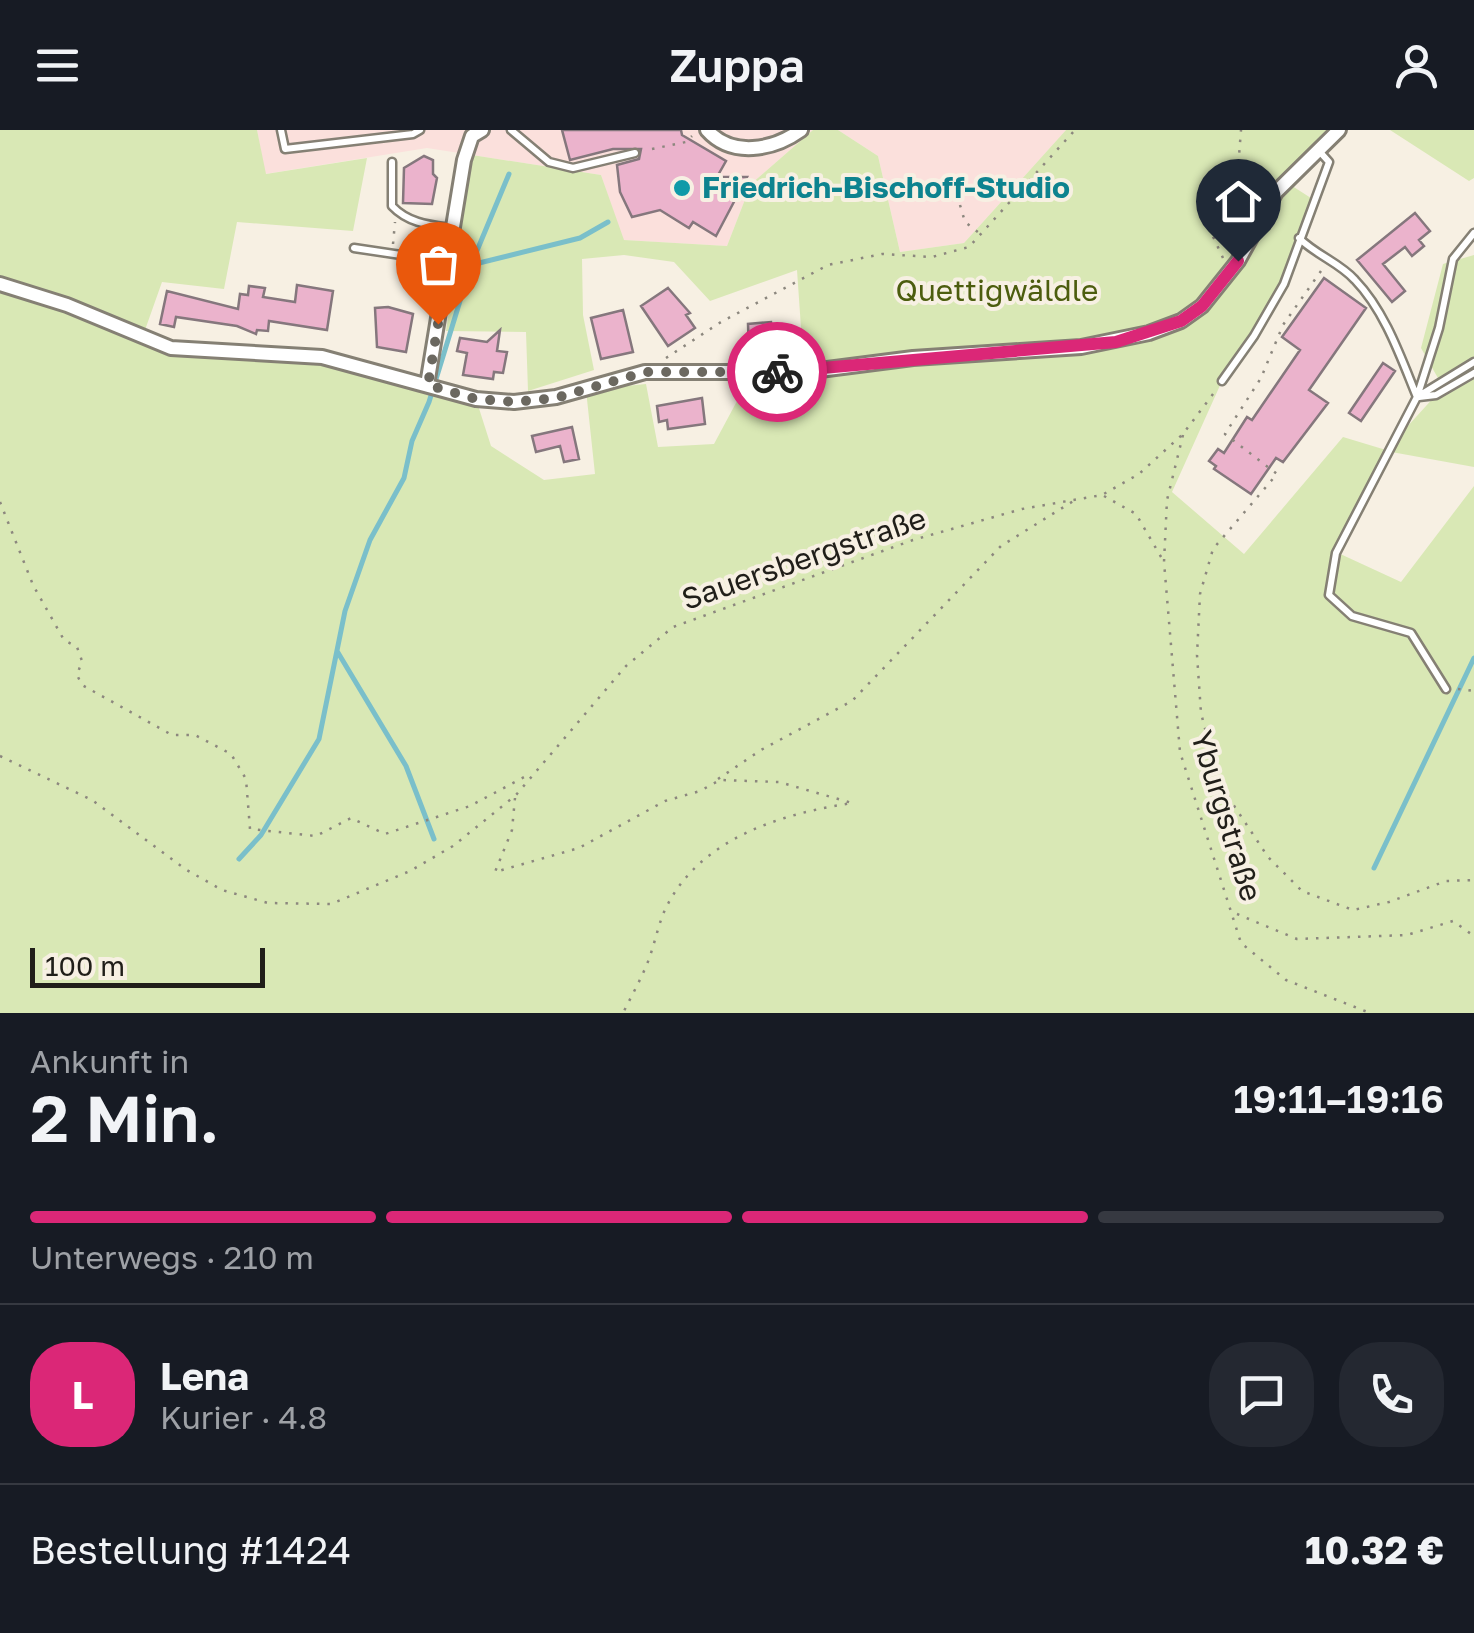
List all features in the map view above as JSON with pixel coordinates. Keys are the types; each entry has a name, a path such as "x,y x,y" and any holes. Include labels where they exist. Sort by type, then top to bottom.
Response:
{"street":[{"path":"701,131 736,148 765,147 800,130"},
{"path":"0,284 82,311 172,348 322,357 476,399 514,402 556,398 645,372 804,372 913,358 1098,344 1181,321 1221,286 1276,192 1339,130"},
{"path":"433,387 471,132"}],"lane":[{"path":"281,130 285,150 420,130"},
{"path":"512,130 548,162 573,168 635,153"},
{"path":"1222,381 1284,284 1329,162 1319,150"},
{"path":"392,162 392,206 396,211 423,224 454,229"},
{"path":"1446,688 1412,632 1352,616 1329,595 1336,553 1417,397 1440,328 1454,259 1474,233"},
{"path":"1300,238 1354,278 1376,308 1417,397"},
{"path":"354,248 449,262"},
{"path":"1417,397 1474,362"},
{"path":"1417,397 1436,395 1474,373"}],"path":[{"path":"645,372 721,322 828,265 882,254 932,257 969,247 1075,130"},
{"path":"1221,286 1226,264 1210,230 1237,182 1241,130"},
{"path":"652,149 686,142 701,131"},
{"path":"960,206 965,222 980,234"},
{"path":"394,233 396,222"},
{"path":"1327,261 1282,325 1262,378 1225,434 1277,474 1213,549 1200,594 1197,654 1201,713 1219,783 1268,857 1302,891 1352,910 1389,902 1446,881 1474,880"},
{"name":"Sauersbergstraße","path":"0,756 92,800 185,869 222,890 268,903 331,904 410,871 453,846 516,794 626,666 672,626 914,540 1022,509 1102,495 1140,474 1183,434 1222,381"},
{"name":"Yburgstraße","path":"1183,434 1167,500 1164,562 1180,752 1242,943 1286,980 1370,1013"},
{"path":"1102,495 1136,514 1164,562"},
{"path":"700,791 761,750 852,700 1001,546 1079,498"},
{"path":"0,502 33,585 64,640 76,647 82,661 77,676 82,685 172,734 195,734 231,754 246,780 250,829 316,836 351,818 386,834 470,806 530,775"},
{"path":"1446,688 1474,691"},
{"path":"516,794 512,830 495,872 579,848 665,800 700,791 720,780 778,782 852,803 776,818 744,832 716,852 680,886 665,911 647,963 623,1013"},
{"path":"1234,912 1297,939 1407,935 1453,921 1474,936"}],"shaded area":[{"path":"257,130 813,130 751,184 727,246 623,240 601,175 427,148 265,174"},
{"path":"838,130 1066,130 964,243 900,252 878,156"}],"green space":[{"name":"Quettigwäldle","path":"0,130 257,130 266,174 367,158 353,231 237,222 224,289 162,282 145,330 113,318 154,343 291,353 476,399 491,446 544,480 595,474 586,390 646,384 658,447 714,444 752,373 804,371 797,270 710,301 674,262 624,255 582,259 583,315 594,370 528,391 526,332 446,331 472,155 601,175 624,240 727,246 751,184 813,130 838,130 878,156 900,252 964,243 1066,130 1329,130 1289,170 1286,182 1314,200 1284,284 1222,381 1172,492 1244,554 1343,437 1386,450 1436,395 1474,373 1474,467 1386,451 1336,552 1401,582 1474,486 1474,1013 0,1013"},
{"path":"1390,130 1474,130 1474,178 1469,181"},
{"path":"1474,255 1474,372 1443,387 1421,348 1443,264"}],"building":[{"name":"Friedrich-Bischoff-Studio","path":"562,130 681,130 682,135 726,161 717,177 747,177 716,236 693,222 689,228 660,210 632,217 620,192 617,165 639,159 641,149 613,149 570,160"},
{"path":"424,156 433,160 433,174 437,178 432,204 403,203 404,168"},
{"path":"1415,213 1430,231 1419,240 1424,246 1412,256 1405,247 1383,264 1405,291 1392,302 1357,260"},
{"path":"1324,278 1366,308 1309,390 1328,403 1283,462 1276,458 1251,494 1214,469 1216,466 1209,461 1218,449 1224,453 1247,417 1252,420 1300,350 1282,337"},
{"path":"297,285 333,291 327,330 269,321 268,331 257,330 256,334 237,326 176,317 174,327 160,324 167,291 238,309 240,294 248,295 249,286 265,288 263,297 295,302"},
{"path":"668,288 690,313 686,315 695,328 668,346 641,306"},
{"path":"388,307 413,314 406,352 377,347 375,308"},
{"path":"623,310 633,352 601,359 591,318"},
{"path":"771,322 774,353 749,355 748,324"},
{"path":"500,330 497,351 507,352 503,373 494,372 493,379 463,375 467,353 457,351 460,338 487,342"},
{"path":"1383,363 1395,371 1361,421 1349,413"},
{"path":"702,398 705,424 668,429 667,420 659,422 657,406"},
{"path":"572,427 579,459 564,462 560,446 536,452 532,436"}],"waterway":[{"path":"239,859 261,835 319,739 345,611 370,540 404,478 412,441 429,402 471,265 509,174"},
{"path":"471,265 580,238 608,222"},
{"path":"337,651 406,766 434,839"},
{"path":"1374,868 1474,658"}],"way so far":[{"path":"438,324 428,385 476,399 514,402 556,398 645,372 777,372"}],"place":[{"name":"Friedrich-Bischoff-Studio","path":"682,188"}],"route":[{"path":"777,372 1116,342 1181,321 1202,306 1238,261"}]}
